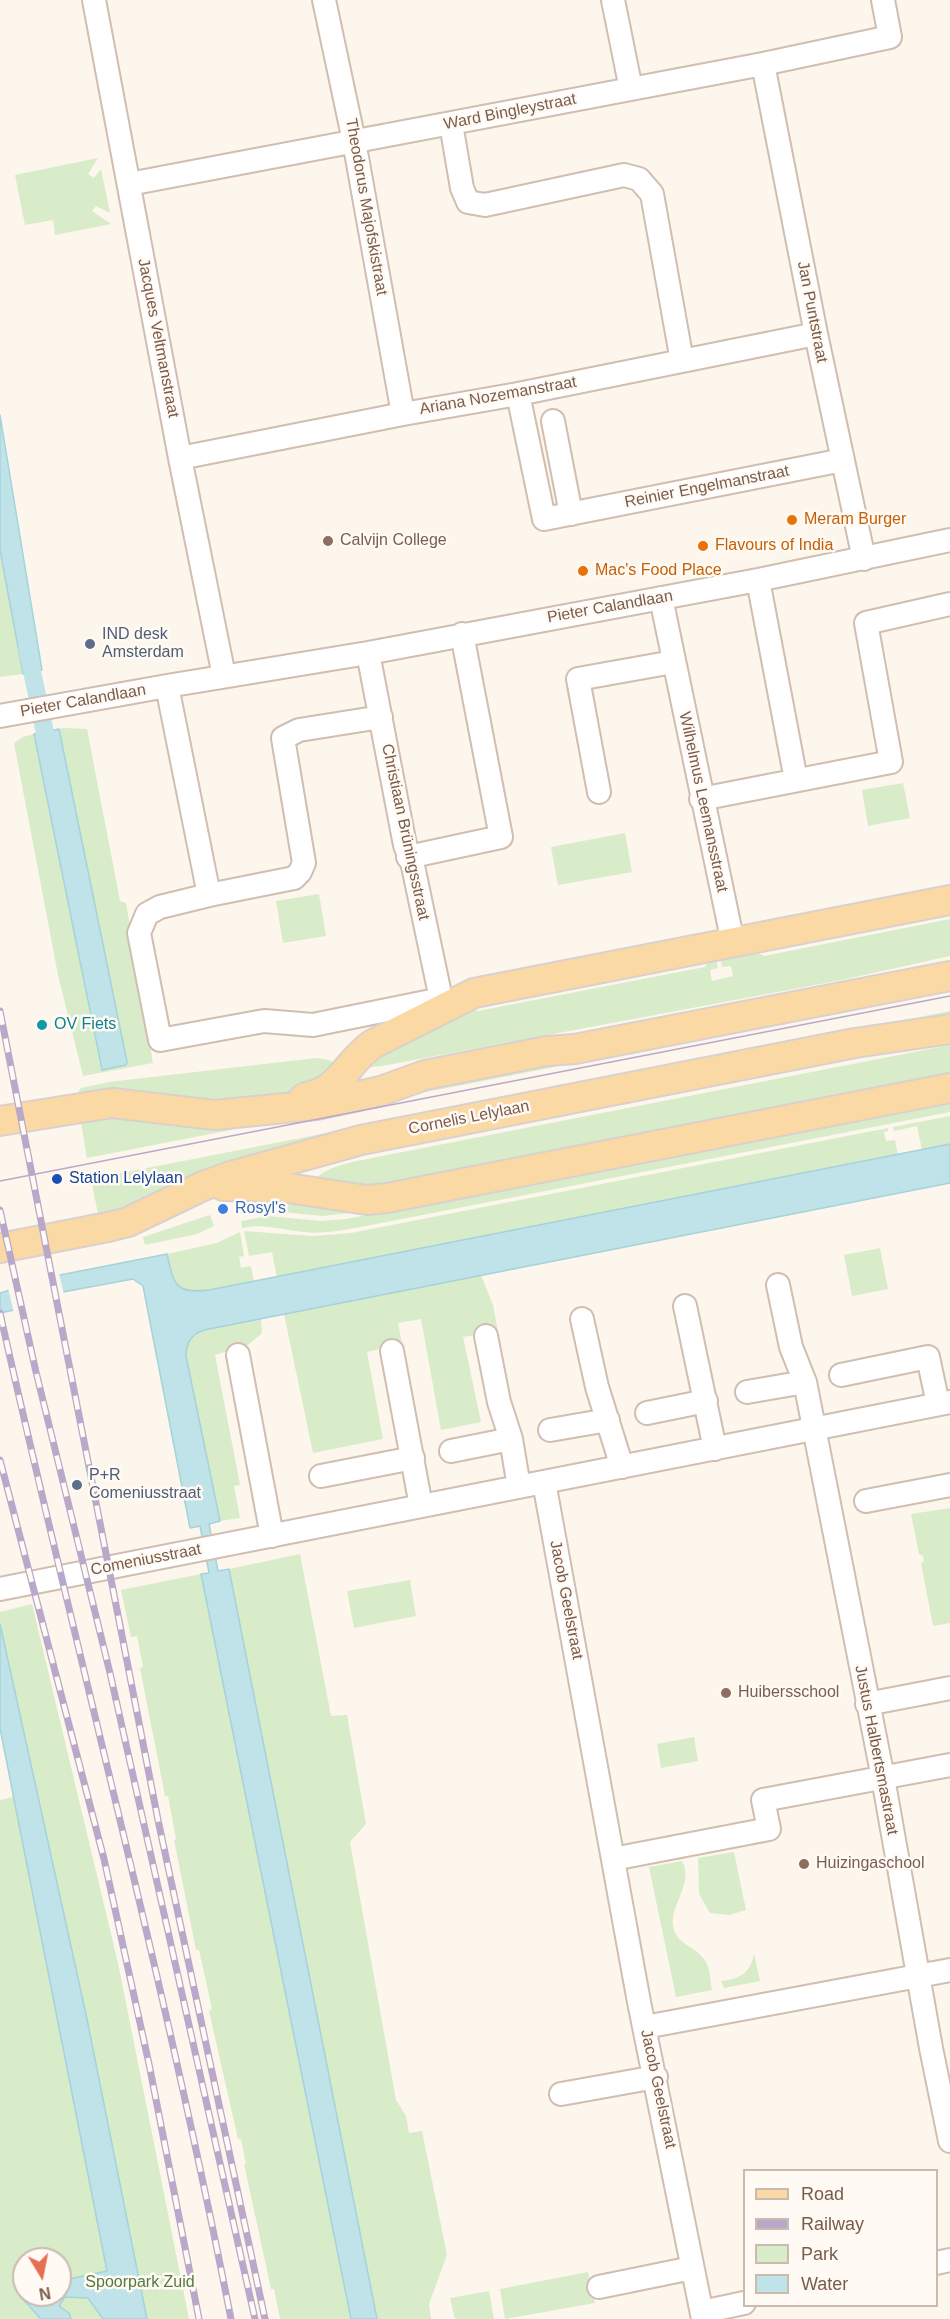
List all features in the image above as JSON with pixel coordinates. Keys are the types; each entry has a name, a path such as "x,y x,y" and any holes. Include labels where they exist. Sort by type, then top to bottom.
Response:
{"main road":[{"path":"274,1108 321,1093 331,1087 359,1054 372,1044 446,1002 474,993 950,900"},
{"path":"0,1121 112,1103 215,1115 316,1105 365,1096 425,1075 547,1051 575,1050 950,976"},
{"name":"Cornelis Lelylaan","path":"0,1248 128,1222 203,1186 271,1163 371,1137 855,1043 950,1029"},
{"path":"203,1186 281,1187 357,1199 387,1197 950,1088"}],"street":[{"name":"Jacques Veltmanstraat","path":"94,0 180,458 224,676"},
{"name":"Theodorus Majofskistraat","path":"324,0 354,141 403,414"},
{"path":"614,0 631,89"},
{"name":"Ward Bingleystraat","path":"129,184 763,64 890,37 883,0"},
{"name":"Jan Puntstraat","path":"763,64 816,334 864,559"},
{"path":"451,124 462,188 468,202 485,204 624,175 639,179 652,194 682,361"},
{"name":"Ariana Nozemanstraat","path":"180,458 518,394 816,334"},
{"name":"Reinier Engelmanstraat","path":"518,394 544,519 843,460"},
{"path":"553,421 571,514"},
{"name":"Pieter Calandlaan","path":"9,714 368,653 759,580 950,540"},
{"path":"759,580 796,780"},
{"name":"Wilhelmus Leemansstraat","path":"661,598 701,799 733,943"},
{"path":"701,799 891,762 866,622 950,604"},
{"path":"408,857 501,837 462,634"},
{"name":"Christiaan Brüningsstraat","path":"368,653 408,857 413,866 446,1002"},
{"path":"599,792 578,679 673,662"},
{"name":"Pieter Calandlaan","path":"166,686 209,895"},
{"path":"381,717 299,730 283,738 304,862 300,873 294,878 160,907 147,914 139,933 160,1040 264,1021 313,1025 446,1002"},
{"path":"778,1285 791,1347 805,1382 814,1429"},
{"path":"685,1306 715,1449"},
{"path":"582,1319 597,1387 622,1467"},
{"path":"486,1336 519,1487"},
{"path":"392,1352 421,1506"},
{"path":"238,1355 272,1536"},
{"name":"Comeniusstraat","path":"10,1587 944,1403 928,1357 841,1376"},
{"path":"747,1392 805,1382"},
{"path":"647,1413 706,1401"},
{"path":"550,1430 608,1420"},
{"name":"Justus Halbertsmastraat","path":"814,1429 883,1778 918,1976 940,2046 950,2141"},
{"path":"452,1451 510,1439"},
{"path":"321,1476 412,1458"},
{"name":"Jacob Geelstraat","path":"544,1482 645,2027 703,2315"},
{"path":"866,1501 950,1485"},
{"path":"867,1704 950,1688"},
{"path":"613,1859 769,1829 763,1800 950,1765"},
{"path":"645,2027 950,1970"},
{"path":"561,2094 656,2077"},
{"path":"599,2287 692,2268"},
{"path":"703,2315 743,2303"}],"green space":[{"path":"98,158 88,174 94,178 101,169 110,213 96,206 92,211 111,224 55,235 53,220 25,225 15,175"},
{"path":"0,550 23,674 0,677"},
{"path":"59,729 87,729 120,901 126,903 153,1063 83,1076 58,975 14,743 34,734 101,1069 126,1065"},
{"path":"903,783 910,818 868,826 862,790"},
{"path":"625,833 632,872 558,885 551,847"},
{"path":"319,894 326,936 283,943 276,901"},
{"path":"950,919 950,956 842,980 382,1066 371,1067 359,1063 472,1007 478,1011 705,967 710,958 716,956 718,968 710,970 712,981 733,976 731,966 722,967 720,955 755,951 764,956"},
{"path":"950,987 950,990 87,1158 80,1117 97,1113 209,1125"},
{"path":"950,1011 950,1015 390,1124 99,1219 91,1179"},
{"path":"950,1045 950,1078 403,1188 311,1182 335,1167 353,1162"},
{"path":"316,1058 329,1060 342,1066 290,1093 238,1103 76,1095 81,1088 109,1082"},
{"path":"950,1101 950,1112 361,1227 319,1232 265,1227 242,1228 241,1221 268,1216 321,1221 346,1219"},
{"path":"950,1116 950,1144 922,1150 917,1126 894,1131 893,1127"},
{"path":"888,1128 888,1131 884,1132 886,1141 895,1140 898,1155 277,1278 272,1252 249,1256 244,1231 313,1236 351,1233"},
{"path":"242,1195 287,1197 273,1208 241,1214 236,1203"},
{"path":"295,1198 358,1212 323,1216 282,1212"},
{"path":"210,1215 214,1226 197,1234 145,1245 143,1237"},
{"path":"240,1232 244,1256 239,1257 241,1268 251,1266 254,1282 199,1292 180,1288 174,1282 167,1254 217,1243"},
{"path":"880,1248 888,1289 852,1296 844,1255"},
{"path":"481,1275 493,1305 498,1331 463,1337 481,1422 441,1430 421,1319 398,1323 402,1344 367,1352 383,1439 313,1453 284,1314"},
{"path":"261,1318 262,1333 248,1345 215,1355 240,1485 234,1486 240,1518 220,1521 186,1356 188,1345 194,1337 214,1326"},
{"path":"950,1508 950,1623 933,1626 921,1563 924,1562 923,1556 919,1554 911,1514"},
{"path":"300,1554 331,1716 347,1715 366,1824 350,1842 396,2100 406,2116 409,2133 422,2131 447,2255 429,2304 431,2319 377,2319 229,1569"},
{"path":"201,1574 351,2319 280,2319 274,2289 271,2289 244,2164 246,2164 241,2139 238,2139 209,2011 212,2009 199,1950 196,1950 174,1840 176,1839 168,1796 165,1796 140,1668 143,1667 137,1636 131,1637 121,1590"},
{"path":"410,1580 416,1616 354,1628 347,1591"},
{"name":"Spoorpark Zuid","path":"32,1604 118,1963 189,2319 0,2319 0,1800 13,1797 0,1728 0,1612"},
{"path":"694,1737 698,1761 661,1768 657,1744"},
{"path":"734,1852 746,1910 729,1915 710,1913 699,1894 698,1858"},
{"path":"682,1861 685,1879 674,1912 674,1930 680,1939 701,1955 709,1970 712,1990 676,1997 649,1867"},
{"path":"754,1953 760,1981 724,1988 721,1981 734,1979 744,1974 753,1960"},
{"path":"588,2272 595,2303 505,2319 500,2289"},
{"path":"489,2291 494,2319 455,2319 450,2298"}],"water":[{"path":"0,415 42,670 23,674 0,550"},
{"path":"59,729 127,1062 126,1065 102,1070 34,734"},
{"path":"950,1144 950,1183 204,1330 196,1334 189,1343 186,1356 220,1521 209,1524 218,1571 229,1569 377,2319 351,2319 201,1574 209,1573 200,1526 190,1528 143,1286 133,1279 63,1292 19,1309 0,1313 0,1293 60,1275 167,1254 174,1280 178,1285 189,1290 209,1290"},
{"path":"0,1624 87,2019 147,2319 103,2319 88,2298 72,2297 72,2278 107,2271 0,1728"},
{"path":"30,2307 60,2307 69,2313 71,2319 41,2319"}],"pier":[{"path":"59,1273 64,1295 14,1313 8,1288"}],"waterway":[{"path":"27,648 50,756"}],"tram line":[{"path":"0,1181 950,996"}],"railway":[{"path":"0,1011 158,1820 265,2319"},
{"path":"0,1210 36,1372 110,1673 255,2319"},
{"path":"0,1313 178,2066 231,2319"},
{"path":"0,1460 104,1859 149,2064 199,2319"}],"place":[{"name":"Meram Burger","path":"792,520"},
{"name":"Calvijn College","path":"328,541"},
{"name":"Flavours of India","path":"703,546"},
{"name":"Mac's Food Place","path":"583,571"},
{"name":"IND desk Amsterdam","path":"90,644"},
{"name":"OV Fiets","path":"42,1025"},
{"name":"Station Lelylaan","path":"57,1179"},
{"name":"Rosyl's","path":"223,1209"},
{"name":"P+R Comeniusstraat","path":"77,1485"},
{"name":"Huibersschool","path":"726,1693"},
{"name":"Huizingaschool","path":"804,1864"}]}
